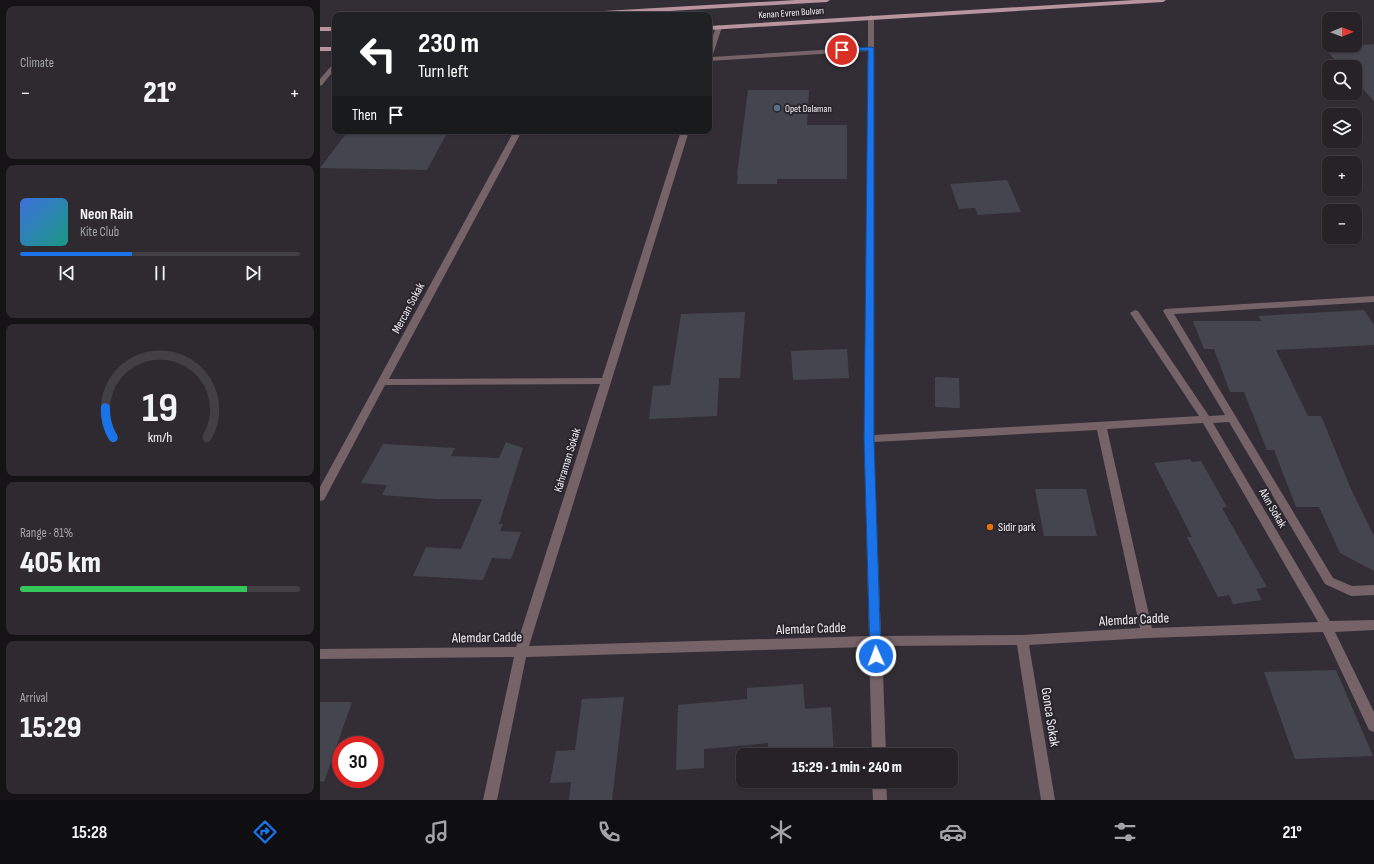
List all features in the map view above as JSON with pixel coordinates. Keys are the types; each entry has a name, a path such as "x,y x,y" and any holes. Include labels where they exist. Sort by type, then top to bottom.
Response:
{"main road":[{"name":"Kenan Evren Bulvarı","path":"621,12 828,0"},
{"name":"Kenan Evren Bulvarı","path":"712,28 1163,0"},
{"path":"320,29 332,29"},
{"path":"320,49 332,48"}],"street":[{"path":"871,17 869,439 879,748"},
{"path":"712,49 719,27"},
{"path":"712,58 871,48"},
{"path":"320,84 332,69"},
{"name":"Mercan Sokak","path":"320,497 516,134"},
{"name":"Kahraman Sokak","path":"490,800 521,652 684,134"},
{"path":"1374,299 1168,311 1234,418 1329,581 1352,591 1374,590"},
{"name":"Akın Sokak","path":"1135,313 1207,421 1327,627 1374,726"},
{"path":"382,382 606,381"},
{"path":"869,439 1207,421 1234,418"},
{"path":"1101,426 1147,633"},
{"name":"Alemdar Cadde","path":"320,654 521,652 875,641 1022,640 1147,633 1374,625"},
{"name":"Gonca Sokak","path":"1022,640 1048,800"},
{"path":"880,788 880,800"}],"building":[{"path":"1374,44 1374,101 1362,88 1362,60 1335,60 1328,52 1362,52 1362,45"},
{"path":"748,90 809,90 807,125 847,125 847,179 777,179 777,184 737,184"},
{"path":"346,134 446,134 427,170 320,168"},
{"path":"1007,180 1021,212 978,215 975,208 959,209 950,184"},
{"path":"1364,310 1374,325 1374,345 1276,350 1308,416 1321,416 1351,489 1374,536 1374,571 1340,553 1319,507 1296,507 1274,450 1267,450 1244,392 1230,392 1214,349 1204,349 1193,321 1262,321 1258,316"},
{"path":"745,312 740,378 719,378 717,416 649,419 653,386 670,385 681,314"},
{"path":"847,349 849,378 793,380 791,351"},
{"path":"935,377 959,378 960,408 935,407"},
{"path":"506,442 523,448 499,524 503,524 500,531 521,532 511,559 492,558 483,580 413,576 426,547 461,549 482,499 436,499 382,495 387,485 361,483 383,444 455,448 451,456 499,458"},
{"path":"1190,459 1192,462 1201,461 1227,507 1222,508 1267,587 1256,589 1262,600 1233,604 1229,595 1218,597 1187,537 1192,537 1154,463"},
{"path":"1035,489 1086,489 1097,536 1044,536"},
{"path":"1336,670 1373,756 1295,759 1264,672"},
{"path":"803,684 805,709 831,707 834,748 768,748 768,743 704,749 704,768 676,770 678,705 747,699 747,688"},
{"path":"624,697 612,800 569,800 571,782 550,783 556,751 575,750 582,699"},
{"path":"320,702 352,702 340,736 332,736 332,759 324,782 320,781"}],"place":[{"name":"Opet Dalaman","path":"777,108"},
{"name":"Sidir park","path":"990,527"}],"route":[{"path":"842,50 871,48 869,439 876,656"}]}
